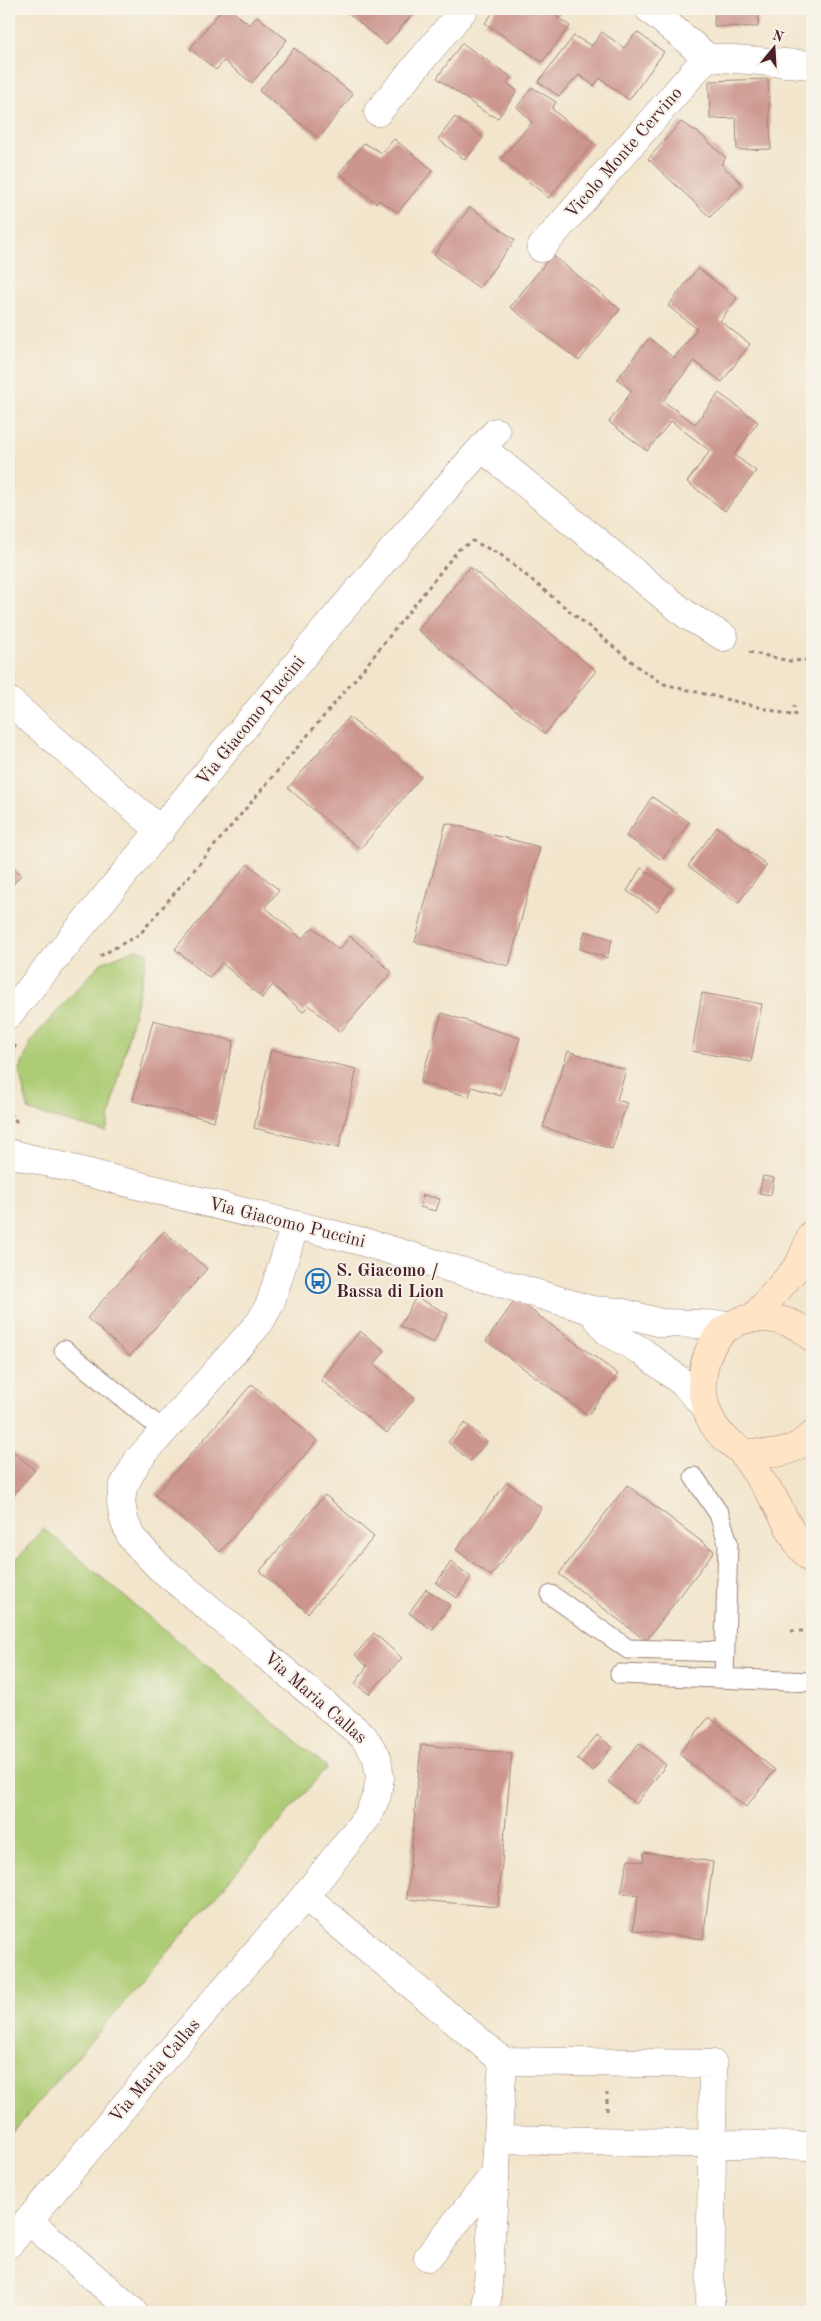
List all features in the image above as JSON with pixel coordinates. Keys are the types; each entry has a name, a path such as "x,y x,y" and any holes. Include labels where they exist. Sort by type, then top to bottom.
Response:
{"main road":[{"path":"811,1565 795,1540 774,1498 741,1451 717,1432 703,1404 701,1382 706,1358 718,1337 743,1322 799,1265 812,1234"},
{"path":"743,1322 779,1318 805,1330 812,1338"},
{"path":"741,1451 770,1455 796,1449 812,1435"}],"street":[{"path":"378,112 464,9"},
{"path":"649,9 707,57 812,65"},
{"name":"Vicolo Monte Cervino","path":"541,248 707,57"},
{"name":"Via Giacomo Puccini","path":"9,1014 325,630 489,440 688,616 724,637"},
{"path":"9,702 161,831"},
{"name":"Via Giacomo Puccini","path":"9,1153 360,1241 591,1310 620,1312 661,1323 743,1322"},
{"name":"Via Maria Callas","path":"9,2244 160,2063 305,1896 368,1816 377,1795 380,1778 377,1757 363,1736 158,1566 131,1537 124,1520 121,1502 123,1487 138,1460 260,1322 270,1304 294,1225"},
{"path":"591,1310 608,1332 650,1357 683,1383 703,1404"},
{"path":"305,1896 503,2061 713,2064 710,2312"},
{"path":"486,2312 503,2061"},
{"path":"498,2139 812,2146"},
{"path":"428,2258 495,2174"},
{"path":"28,2220 134,2312"}],"lane":[{"path":"64,1350 164,1431"},
{"path":"694,1477 720,1514 728,1543 724,1678"},
{"path":"551,1595 628,1649 725,1652"},
{"path":"620,1674 812,1682"}],"path":[{"path":"96,958 140,934 361,672 458,550 473,541 501,554 642,670 664,684 795,716 794,705"},
{"path":"724,637 751,653 790,661 812,660"},
{"path":"9,1055 18,1042"},
{"path":"791,1631 812,1631"},
{"path":"606,2142 607,2062"}],"green space":[{"path":"136,949 148,953 106,1132 29,1111 19,1072 32,1039 101,963"},
{"path":"43,1528 327,1767 9,2136 9,1569"}],"building":[{"path":"222,9 230,9 250,25 257,16 287,40 252,83 224,61 216,70 190,49"},
{"path":"343,9 417,9 386,45"},
{"path":"496,9 563,9 557,17 570,26 542,62 485,23"},
{"path":"715,9 759,9 758,27 714,26"},
{"path":"602,32 624,48 637,32 664,52 629,100 600,78 594,86 579,75 559,96 538,82 574,36 592,46"},
{"path":"462,43 511,77 507,83 517,91 498,118 486,113 437,78"},
{"path":"294,48 353,94 319,138 259,91"},
{"path":"768,79 771,149 737,150 736,118 710,119 709,81"},
{"path":"532,87 556,102 552,109 593,143 549,198 501,159 532,122 517,107"},
{"path":"455,117 483,138 465,160 438,139"},
{"path":"681,122 699,133 726,158 721,164 742,184 710,217 648,159"},
{"path":"394,139 433,170 398,212 379,200 376,203 339,173 364,143 382,153"},
{"path":"470,207 515,240 479,288 434,255"},
{"path":"552,255 620,309 579,361 510,307"},
{"path":"698,268 737,298 720,321 750,344 722,382 694,361 663,401 695,424 719,393 758,422 734,455 756,471 725,511 687,482 710,451 671,421 647,451 609,422 632,391 617,379 649,338 674,358 697,329 668,306"},
{"path":"470,567 596,671 545,734 418,630"},
{"path":"349,717 421,777 360,849 288,788"},
{"path":"652,797 689,822 662,860 626,836"},
{"path":"446,823 540,847 509,966 415,942"},
{"path":"717,827 767,865 738,903 688,866"},
{"path":"9,864 21,875 9,889"},
{"path":"248,864 279,890 265,907 302,939 313,927 339,950 350,936 392,972 340,1032 309,1005 303,1012 273,985 262,998 222,963 209,978 175,949"},
{"path":"641,868 672,888 657,911 627,891"},
{"path":"585,931 612,939 607,958 580,949"},
{"path":"702,993 762,1004 751,1062 692,1051"},
{"path":"442,1013 520,1038 501,1096 472,1087 469,1097 420,1082"},
{"path":"153,1020 234,1041 214,1121 133,1101"},
{"path":"271,1050 357,1069 339,1148 254,1128"},
{"path":"568,1051 626,1070 617,1100 627,1103 612,1149 543,1127"},
{"path":"763,1176 774,1178 771,1195 759,1193"},
{"path":"423,1195 440,1199 436,1211 420,1207"},
{"path":"164,1231 207,1269 130,1356 87,1318"},
{"path":"416,1297 448,1314 433,1343 400,1326"},
{"path":"516,1299 618,1374 588,1415 486,1341"},
{"path":"360,1331 385,1351 374,1365 415,1398 387,1433 321,1380"},
{"path":"252,1384 317,1441 220,1552 155,1495"},
{"path":"465,1423 487,1442 470,1461 448,1442"},
{"path":"9,1448 35,1470 9,1500"},
{"path":"507,1482 542,1508 491,1576 456,1550"},
{"path":"627,1485 714,1551 646,1641 559,1574"},
{"path":"325,1495 374,1537 308,1613 260,1571"},
{"path":"451,1562 471,1577 457,1598 436,1583"},
{"path":"426,1589 450,1605 432,1630 409,1613"},
{"path":"374,1633 402,1658 369,1694 355,1684 367,1666 355,1655"},
{"path":"709,1717 775,1770 746,1807 679,1754"},
{"path":"597,1735 612,1747 592,1771 577,1759"},
{"path":"639,1743 666,1765 636,1804 608,1782"},
{"path":"421,1745 512,1753 498,1907 407,1899"},
{"path":"644,1852 713,1862 703,1939 633,1930 638,1895 621,1893 628,1859 643,1862"}],"place":[{"name":"S. Giacomo / Bassa di Lion","path":"318,1281"}]}
